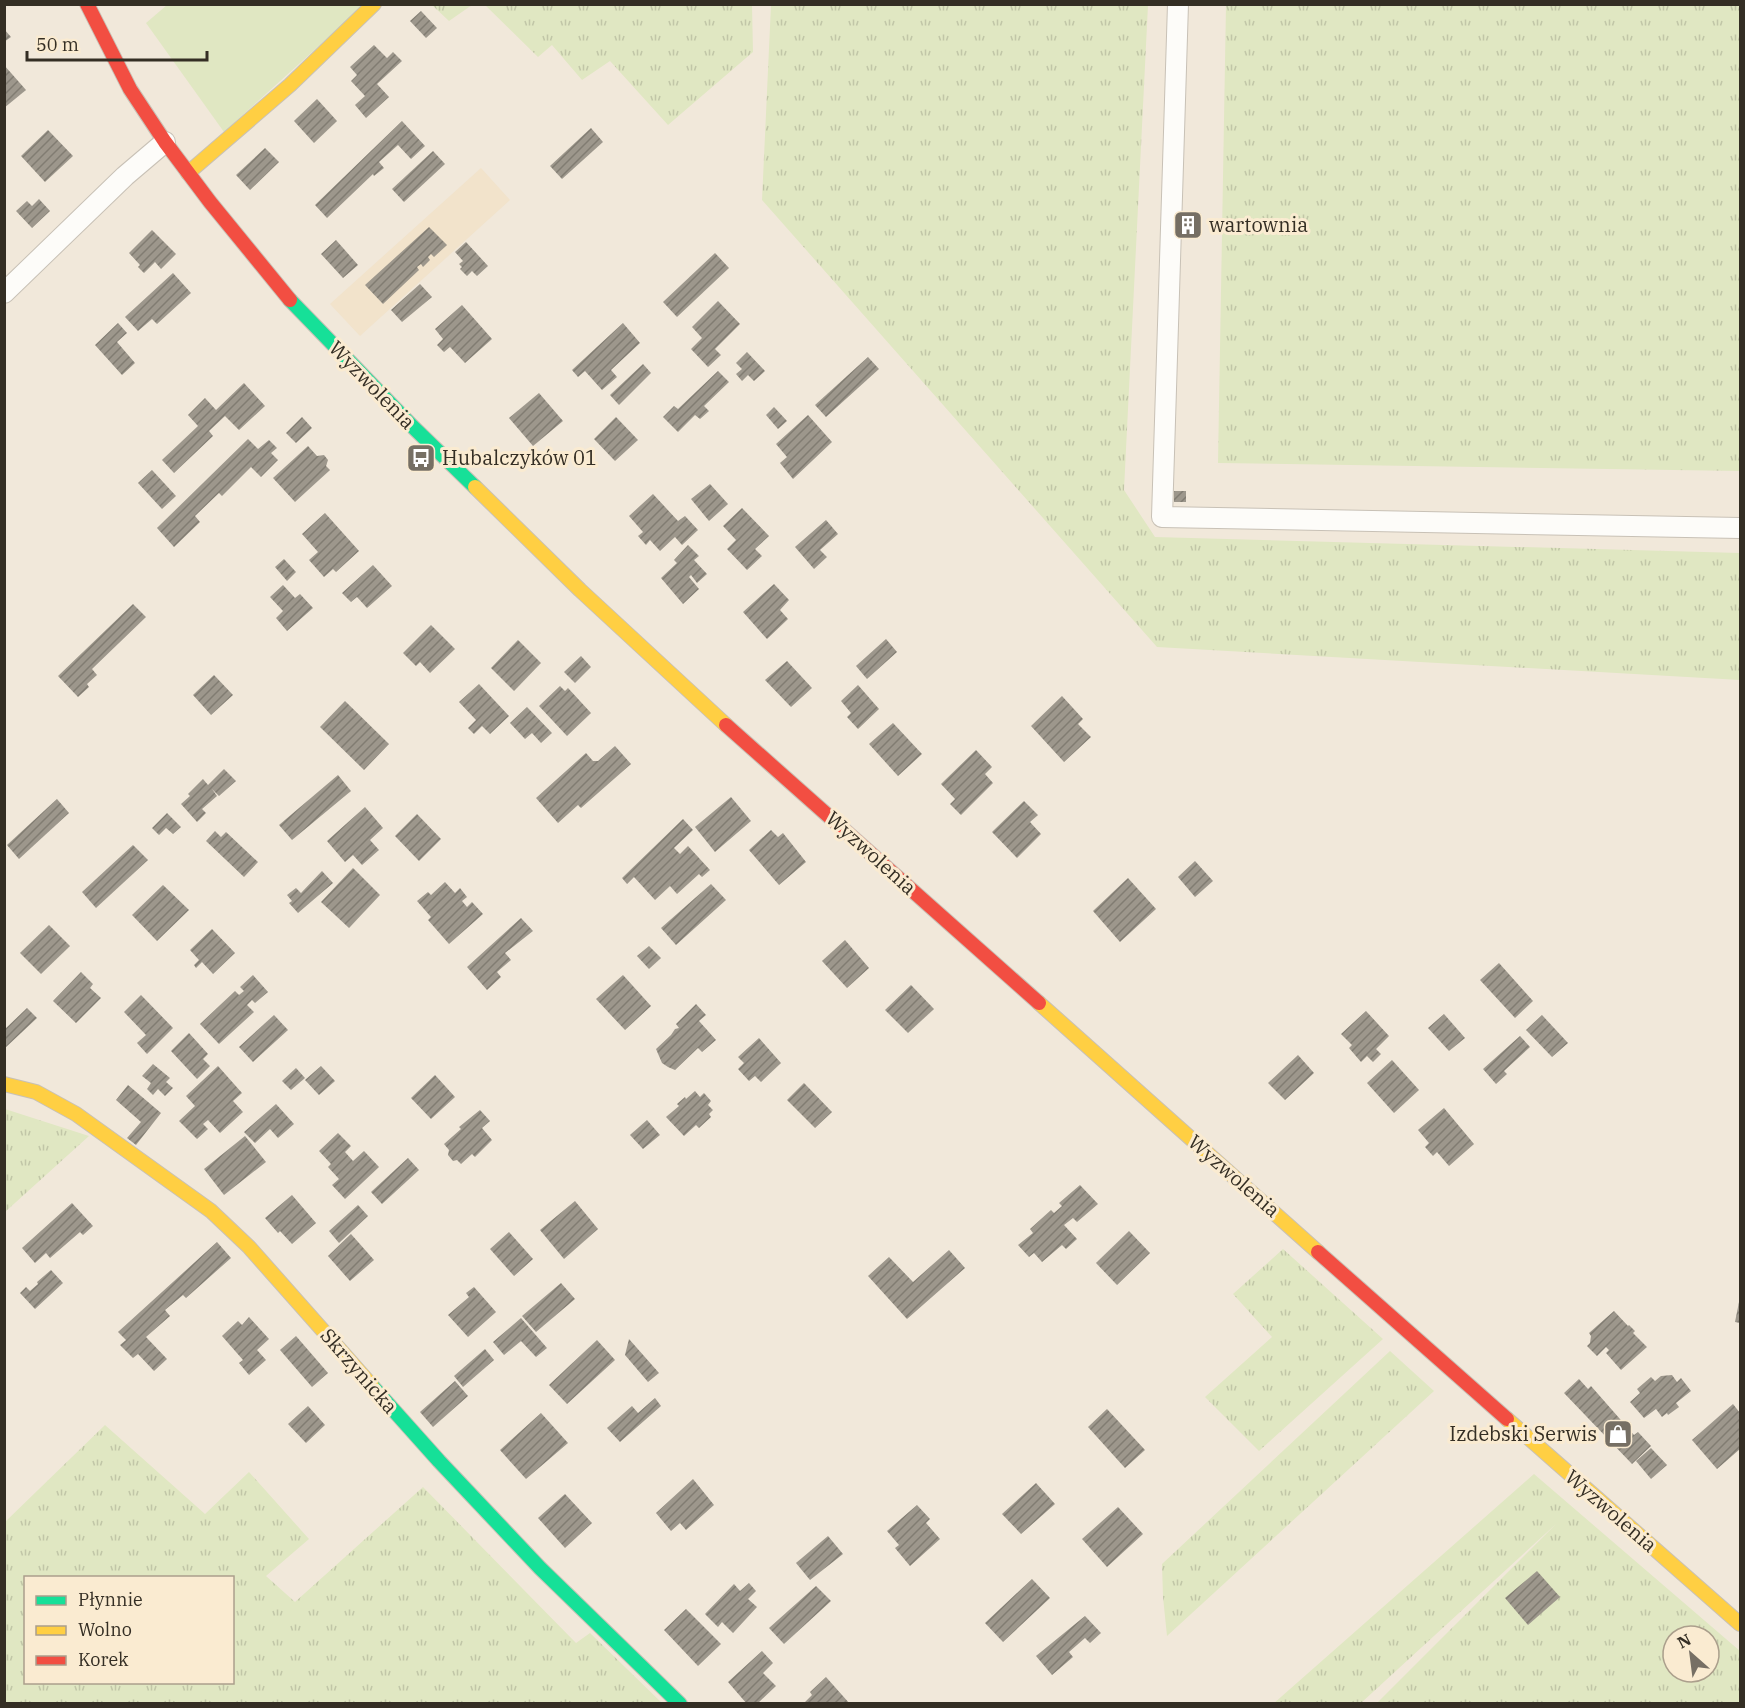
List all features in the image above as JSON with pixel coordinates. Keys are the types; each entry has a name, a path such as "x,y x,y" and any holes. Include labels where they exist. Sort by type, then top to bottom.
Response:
{"street":[{"name":"Wyzwolenia","path":"87,4 130,89 188,173 269,276 412,426 659,665 1740,1624"},
{"path":"188,173 290,85 374,4"},
{"path":"1178,4 1162,517 1740,528"},
{"path":"4,293 125,176 165,142"},
{"name":"Skrzynicka","path":"4,1084 36,1092 76,1114 211,1211 249,1247 439,1461 540,1568 680,1704"}],"shaded area":[{"path":"481,168 510,200 360,336 330,304"}],"green space":[{"path":"167,5 364,5 224,132 146,23"},
{"path":"432,5 472,5 449,21"},
{"path":"485,5 752,5 753,52 668,125 610,61 582,80 552,45 538,57"},
{"path":"771,5 1148,5 1124,490 1155,537 1740,553 1740,680 1157,647 762,200"},
{"path":"1226,5 1740,5 1740,471 1218,463"},
{"path":"5,1109 89,1136 5,1212"},
{"path":"1283,1249 1383,1339 1259,1451 1205,1397 1272,1337 1233,1294"},
{"path":"1390,1351 1434,1391 1167,1636 1162,1564"},
{"path":"105,1425 205,1514 249,1472 309,1539 266,1576 295,1602 423,1487 576,1643 590,1633 663,1704 5,1704 5,1522"},
{"path":"1534,1474 1709,1624 1661,1624 1661,1684 1721,1684 1721,1635 1740,1651 1740,1703 1377,1703 1556,1524 1361,1703 1273,1704"}],"building":[{"path":"421,11 437,28 426,38 410,21"},
{"path":"4,29 11,37 4,42"},
{"path":"374,45 387,58 393,52 402,61 377,84 389,97 366,118 355,105 365,96 351,81 357,75 350,67"},
{"path":"4,65 26,90 4,108"},
{"path":"317,99 337,121 314,143 294,121"},
{"path":"402,121 425,146 411,159 398,145 379,162 384,168 374,176 373,174 327,218 315,205"},
{"path":"591,128 603,142 562,179 550,166"},
{"path":"48,130 73,156 45,182 21,156"},
{"path":"265,148 279,162 250,190 236,175"},
{"path":"433,151 445,164 404,202 392,189"},
{"path":"39,199 50,211 32,228 16,211 27,201 32,206"},
{"name":"wartownia","path":"1180,216 1196,216 1196,234 1180,234"},
{"path":"429,227 447,245 434,257 431,254 428,257 430,260 423,267 421,264 417,267 419,270 383,304 365,285"},
{"path":"152,230 176,254 161,269 155,262 144,273 129,253"},
{"path":"336,240 358,265 343,278 321,254"},
{"path":"466,242 488,266 477,276 472,271 467,276 460,269 462,267 459,264 463,261 455,252"},
{"path":"715,253 729,268 677,317 663,302"},
{"path":"173,273 191,293 157,324 152,319 138,331 125,317"},
{"path":"420,284 432,297 402,322 391,310"},
{"path":"718,301 740,324 715,349 721,355 708,367 691,349 702,338 692,327"},
{"path":"462,305 492,339 465,363 450,347 444,352 437,345 443,339 435,329"},
{"path":"118,323 127,333 117,342 135,363 122,375 95,345"},
{"path":"623,323 640,343 611,370 617,377 602,390 585,371 578,377 572,370"},
{"path":"747,352 765,371 754,381 748,375 742,381 736,374 742,369 736,363"},
{"path":"868,357 879,369 826,417 815,405"},
{"path":"643,364 651,373 619,405 610,395"},
{"path":"718,371 729,382 704,406 709,411 700,419 695,415 678,432 663,417 674,406 678,409"},
{"path":"244,383 265,406 239,430 225,416 209,431 213,436 174,473 162,460 198,426 188,415 205,398 216,410"},
{"path":"539,393 563,421 533,446 509,418"},
{"path":"774,407 787,421 778,429 766,415"},
{"path":"808,415 832,442 793,479 780,463 787,457 776,444"},
{"path":"302,417 312,428 296,443 286,433"},
{"path":"616,417 638,440 615,461 594,439"},
{"path":"248,439 258,449 269,440 277,448 271,453 278,460 261,477 251,467 222,496 219,493 195,516 200,522 174,547 157,528"},
{"path":"308,446 317,456 324,455 328,460 326,466 330,470 295,502 273,478"},
{"path":"152,470 176,496 162,509 138,483"},
{"path":"710,484 728,504 709,521 691,499"},
{"path":"1174,491 1186,491 1186,502 1174,502"},
{"path":"653,494 678,521 685,516 698,530 682,545 675,537 660,551 650,540 646,545 638,536 643,532 629,516"},
{"path":"742,508 769,536 755,549 762,556 747,570 727,549 736,540 723,526"},
{"path":"325,513 359,551 336,572 333,569 324,577 309,560 318,552 302,534"},
{"path":"826,520 838,534 820,550 827,557 814,569 795,547"},
{"path":"688,545 699,556 694,560 707,574 697,583 691,575 689,577 699,589 683,604 661,578 677,563 674,560"},
{"path":"284,559 296,572 287,581 275,567"},
{"path":"373,565 392,586 367,608 357,597 351,602 342,593"},
{"path":"774,584 789,600 780,610 788,619 767,639 743,612"},
{"path":"283,585 295,598 300,594 313,608 287,631 276,618 283,611 270,597"},
{"path":"133,604 146,617 92,669 97,675 78,697 58,676"},
{"path":"431,625 455,649 430,673 420,662 416,666 403,653"},
{"path":"886,639 897,652 867,679 856,666"},
{"path":"518,640 541,663 514,691 491,668"},
{"path":"581,656 591,667 575,683 564,672"},
{"path":"787,661 812,688 791,707 765,680"},
{"path":"214,675 233,695 211,715 193,695"},
{"path":"479,684 509,716 490,734 482,726 474,734 468,728 476,720 459,702"},
{"path":"858,685 879,709 858,729 847,717 851,713 841,701"},
{"path":"560,686 565,691 568,688 591,713 567,736 539,706"},
{"path":"1062,696 1083,719 1078,724 1091,737 1064,762 1031,726"},
{"path":"345,701 389,744 364,770 320,727"},
{"path":"527,707 552,733 541,743 532,733 525,739 510,723"},
{"path":"893,723 922,754 898,776 869,744"},
{"path":"615,746 631,764 581,808 578,805 558,823 536,798 586,753 593,761 598,761"},
{"path":"976,750 992,767 985,774 993,783 961,815 950,804 955,799 941,784"},
{"path":"224,769 236,781 219,796 212,789 217,796 202,809 206,813 197,822 181,804 203,779 208,785"},
{"path":"338,775 351,791 292,840 279,825"},
{"path":"731,797 751,821 715,852 695,827"},
{"path":"57,799 69,813 19,859 7,845"},
{"path":"1024,801 1038,815 1030,822 1041,834 1017,858 992,832"},
{"path":"365,807 383,828 370,840 379,850 362,865 353,855 345,862 327,841"},
{"path":"167,813 181,827 173,834 166,828 159,835 152,828"},
{"path":"417,814 441,839 419,861 395,836"},
{"path":"683,819 693,830 674,848 680,854 688,846 710,870 702,877 699,874 677,894 670,886 655,900 634,877 627,884 622,878"},
{"path":"771,830 778,837 783,833 806,862 779,885 749,850"},
{"path":"215,831 221,837 226,832 258,862 244,877 206,841"},
{"path":"133,845 148,860 96,908 82,892"},
{"path":"1195,861 1213,881 1195,897 1178,877"},
{"path":"353,868 380,895 349,928 321,902"},
{"path":"322,871 333,883 298,913 289,903 292,901 287,895 296,888 301,893"},
{"path":"1128,878 1156,909 1120,942 1093,911"},
{"path":"445,882 455,893 460,888 467,897 462,901 467,907 472,902 483,914 449,944 428,920 431,917 417,901 428,892 431,895"},
{"path":"711,884 726,900 676,945 661,928"},
{"path":"163,885 189,910 157,941 132,915"},
{"path":"521,918 533,931 505,953 511,960 497,972 501,977 487,990 467,967"},
{"path":"49,925 70,946 41,974 20,953"},
{"path":"212,929 235,953 213,974 202,962 196,968 194,965 199,960 190,950"},
{"path":"845,940 869,968 847,988 822,961"},
{"path":"649,946 661,958 649,969 637,956"},
{"path":"1499,963 1533,1001 1515,1018 1480,980"},
{"path":"81,972 93,984 90,988 101,998 76,1023 53,1001"},
{"path":"253,975 268,992 255,1003 252,1000 247,1005 254,1012 219,1044 200,1024 235,991 239,995 244,991 240,987"},
{"path":"623,975 651,1006 625,1030 596,999"},
{"path":"911,985 934,1009 908,1033 885,1010"},
{"path":"141,995 173,1028 147,1054 137,1043 146,1035 124,1012"},
{"path":"696,1004 706,1015 699,1021 716,1040 702,1052 698,1048 675,1070 662,1063 656,1049 675,1029 679,1028 676,1024"},
{"path":"27,1008 37,1018 4,1049 4,1030"},
{"path":"1366,1011 1389,1036 1376,1049 1381,1054 1373,1062 1367,1056 1361,1062 1349,1048 1352,1045 1341,1034"},
{"path":"1444,1014 1465,1038 1449,1051 1428,1028"},
{"path":"274,1015 288,1030 253,1062 239,1047"},
{"path":"1542,1015 1568,1043 1552,1057 1526,1030"},
{"path":"189,1033 208,1054 203,1059 210,1066 197,1079 171,1051"},
{"path":"1520,1036 1530,1047 1504,1071 1507,1074 1496,1084 1483,1069"},
{"path":"759,1038 781,1063 761,1082 755,1076 749,1081 738,1069 744,1063 738,1057"},
{"path":"1298,1055 1314,1073 1285,1100 1268,1083"},
{"path":"1392,1060 1419,1090 1394,1113 1367,1083"},
{"path":"153,1064 170,1078 166,1082 173,1088 165,1096 158,1089 153,1095 147,1089 151,1083 142,1076"},
{"path":"218,1066 242,1093 233,1101 243,1112 220,1133 208,1120 203,1124 208,1129 197,1139 179,1121 195,1106 186,1096"},
{"path":"321,1066 335,1081 319,1095 305,1080"},
{"path":"296,1068 305,1078 291,1090 282,1081"},
{"path":"435,1075 455,1097 431,1119 411,1098"},
{"path":"804,1083 832,1112 815,1128 787,1100"},
{"path":"128,1085 161,1113 136,1145 127,1138 141,1122 116,1100"},
{"path":"695,1091 700,1097 704,1093 711,1101 708,1105 713,1110 709,1114 711,1117 699,1128 696,1125 684,1136 666,1117 679,1106 677,1104"},
{"path":"276,1104 294,1124 278,1138 270,1129 255,1143 244,1132"},
{"path":"1444,1108 1474,1144 1449,1166 1437,1152 1433,1156 1425,1147 1429,1143 1418,1130"},
{"path":"480,1110 490,1121 482,1128 492,1140 475,1157 472,1154 461,1164 457,1160 453,1161 444,1144 461,1129 459,1127"},
{"path":"647,1120 660,1135 643,1149 630,1135"},
{"path":"338,1133 351,1146 345,1152 353,1161 364,1151 379,1167 345,1199 332,1185 339,1179 328,1167 331,1164 319,1151"},
{"path":"245,1136 266,1162 224,1195 204,1169"},
{"path":"408,1158 419,1170 382,1204 371,1192"},
{"path":"1080,1185 1098,1204 1077,1222 1073,1218 1064,1225 1077,1239 1066,1249 1062,1245 1042,1262 1034,1253 1029,1257 1018,1245 1033,1233 1030,1229 1051,1210 1054,1213 1062,1206 1059,1203"},
{"path":"292,1195 316,1223 292,1244 265,1218"},
{"path":"575,1201 598,1229 564,1259 540,1230"},
{"path":"72,1203 93,1226 83,1235 80,1232 50,1258 46,1253 35,1263 22,1248"},
{"path":"358,1205 368,1216 339,1243 329,1231"},
{"path":"1129,1231 1150,1253 1117,1285 1096,1263"},
{"path":"509,1232 533,1259 514,1276 490,1249"},
{"path":"351,1234 374,1260 350,1281 328,1256"},
{"path":"217,1242 231,1258 186,1298 183,1295 165,1310 170,1316 146,1337 167,1359 154,1371 138,1354 133,1358 120,1345 126,1340 118,1332"},
{"path":"949,1250 965,1268 907,1319 868,1276 889,1257 913,1282"},
{"path":"51,1270 63,1283 35,1309 20,1293 26,1287 30,1291"},
{"path":"561,1283 575,1299 536,1332 522,1316"},
{"path":"474,1287 496,1312 468,1337 448,1315 469,1297 466,1293"},
{"path":"1740,1302 1740,1323 1735,1322"},
{"path":"1614,1311 1635,1331 1633,1333 1647,1347 1621,1370 1606,1353 1609,1350 1606,1347 1597,1356 1587,1346 1590,1343 1589,1333"},
{"path":"249,1317 269,1339 257,1350 266,1360 249,1375 239,1363 243,1360 222,1336 238,1321 242,1325"},
{"path":"521,1318 547,1348 536,1357 521,1341 504,1355 493,1342"},
{"path":"296,1336 328,1373 312,1387 280,1350"},
{"path":"629,1339 659,1373 648,1382 625,1355"},
{"path":"597,1340 615,1360 567,1404 549,1385"},
{"path":"485,1349 494,1360 463,1387 454,1376"},
{"path":"1672,1375 1677,1382 1681,1378 1691,1391 1676,1403 1679,1407 1668,1415 1667,1413 1662,1417 1656,1409 1644,1418 1630,1402 1640,1393 1637,1389 1651,1377 1655,1381 1661,1376"},
{"name":"Izdebski Serwis","path":"1579,1379 1588,1389 1591,1386 1634,1435 1638,1432 1651,1446 1632,1464 1564,1393"},
{"path":"455,1381 468,1396 433,1427 420,1412"},
{"path":"655,1398 661,1406 620,1442 607,1428 632,1406 638,1413"},
{"path":"1733,1404 1740,1413 1740,1449 1717,1469 1692,1440"},
{"path":"308,1406 325,1425 306,1443 288,1424"},
{"path":"1107,1409 1145,1450 1125,1468 1088,1427"},
{"path":"541,1413 568,1443 526,1479 500,1450"},
{"path":"1651,1448 1667,1465 1651,1479 1636,1461"},
{"path":"693,1479 714,1505 686,1530 680,1523 671,1531 656,1513"},
{"path":"1036,1483 1055,1504 1021,1534 1002,1514"},
{"path":"565,1494 592,1523 565,1548 538,1518"},
{"path":"917,1505 930,1519 926,1523 940,1539 910,1566 895,1548 899,1545 887,1531"},
{"path":"1118,1507 1143,1534 1107,1567 1082,1539"},
{"path":"828,1536 843,1554 810,1580 796,1563"},
{"path":"1537,1571 1560,1597 1528,1625 1505,1598"},
{"path":"1032,1579 1050,1598 1003,1642 985,1623"},
{"path":"749,1583 756,1591 748,1599 757,1607 733,1633 722,1622 718,1627 705,1614 734,1584 740,1591"},
{"path":"816,1586 831,1601 784,1644 769,1628"},
{"path":"686,1609 721,1644 698,1666 664,1630"},
{"path":"1085,1616 1101,1633 1090,1643 1085,1638 1069,1652 1073,1657 1052,1675 1036,1656"},
{"path":"762,1651 773,1663 763,1673 776,1686 757,1704 747,1704 728,1682"},
{"path":"826,1677 850,1704 803,1704 812,1695 810,1692"}],"traffic: fast":[{"path":"290,300 412,426 475,487"},
{"path":"372,1386 540,1568 680,1704"}],"traffic: slow":[{"path":"188,173 290,85 374,4"},
{"path":"475,487 580,590 726,725"},
{"path":"1039,1003 1318,1252"},
{"path":"4,1084 36,1092 76,1114 211,1211 249,1247 372,1386"},
{"path":"1507,1419 1740,1624"}],"traffic: jam":[{"path":"87,4 130,89 165,142 210,202 290,300"},
{"path":"726,725 1039,1003"},
{"path":"1318,1252 1507,1419"}],"place":[{"name":"wartownia","path":"1188,225"},
{"name":"Hubalczyków 01","path":"421,458"},
{"name":"Izdebski Serwis","path":"1618,1434"}]}
